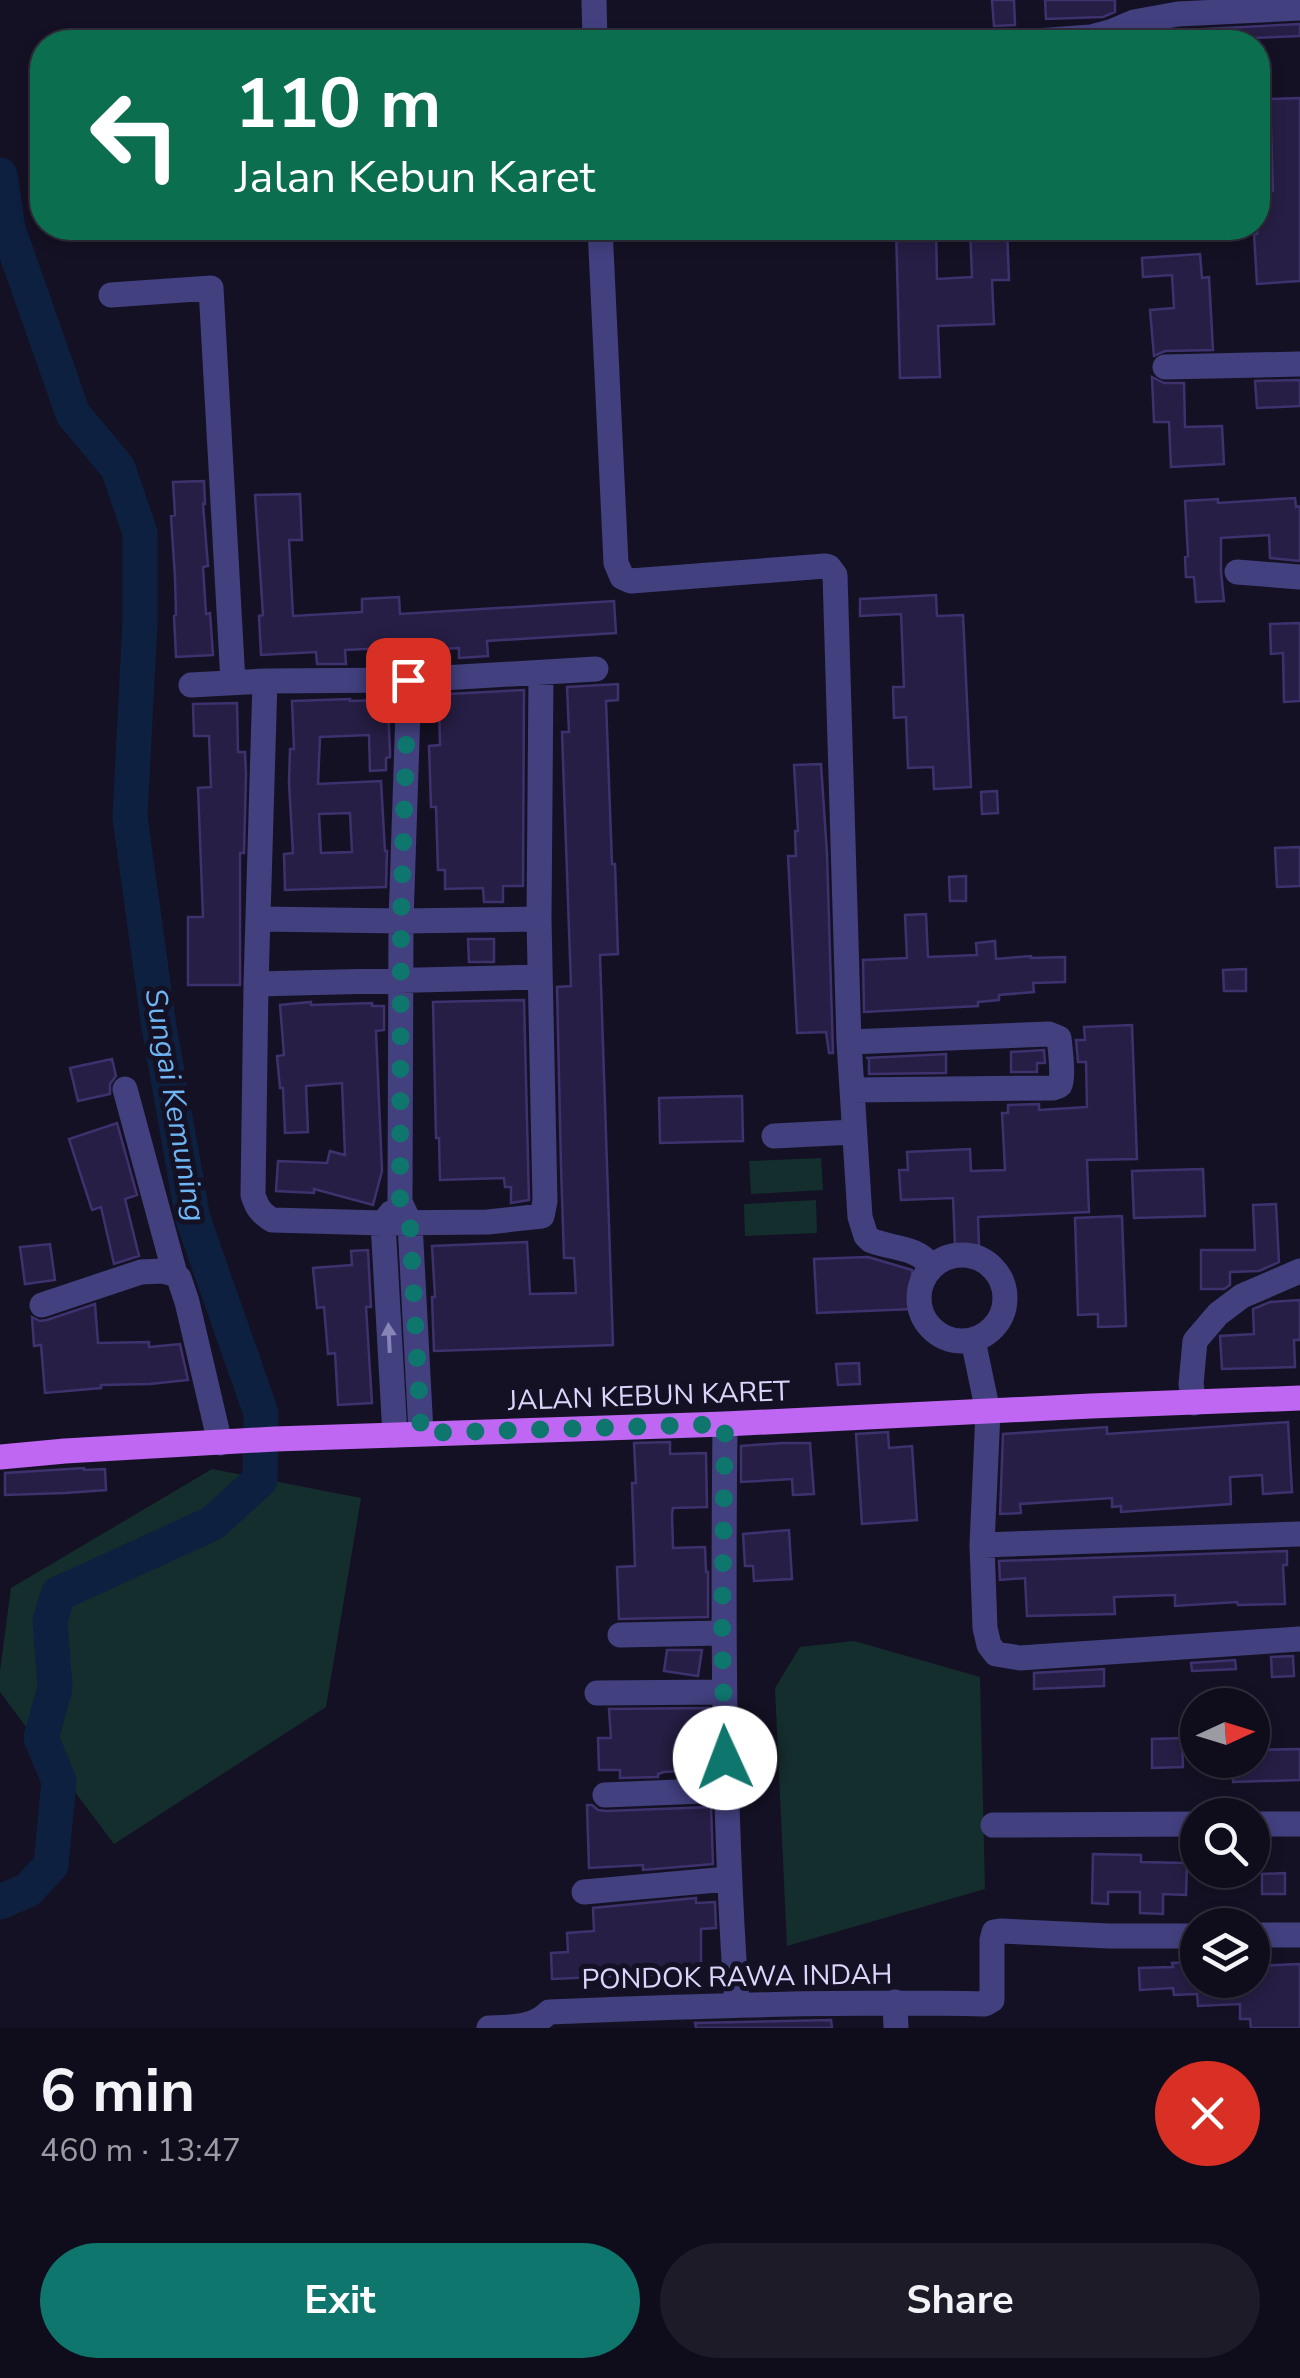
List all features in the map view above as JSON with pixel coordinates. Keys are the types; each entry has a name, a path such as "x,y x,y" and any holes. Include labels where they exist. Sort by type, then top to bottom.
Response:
{"main road":[{"name":"JALAN KEBUN KARET","path":"0,1457 276,1439 1300,1399"}],"street":[{"path":"594,0 595,30"},
{"path":"1116,30 1134,22 1178,14 1300,8"},
{"path":"601,240 616,564 622,577 632,581 825,566 835,575 849,1042 860,1217 866,1236 876,1243 923,1256 931,1267"},
{"path":"111,295 211,288 233,682"},
{"path":"1165,367 1300,364"},
{"path":"1237,572 1300,577"},
{"path":"191,684 408,680 596,669"},
{"path":"265,681 256,984 256,1206 272,1220 383,1223 405,1212 488,1222 542,1216 546,1165 539,918 541,674"},
{"path":"408,680 401,921 408,1434"},
{"path":"260,919 539,918"},
{"path":"256,984 540,977"},
{"path":"849,1042 1049,1034 1059,1038 1060,1048 1062,1081 1053,1088 852,1090"},
{"path":"125,1089 175,1274 182,1284 229,1442"},
{"path":"774,1136 854,1132"},
{"path":"383,1223 408,1434"},
{"path":"973,1255 992,1266 1004,1286 1004,1309 993,1329 973,1340 950,1340 931,1329 920,1309 919,1287 931,1267 950,1256 973,1255"},
{"path":"42,1305 141,1272 163,1270 175,1274"},
{"path":"1194,1403 1194,1341 1218,1314 1242,1296 1300,1271"},
{"path":"973,1340 988,1412 982,1546 985,1628 996,1654 1020,1658 1300,1639"},
{"path":"725,1424 723,1692 728,1879 737,2005"},
{"path":"982,1546 1300,1534"},
{"path":"620,1635 722,1634"},
{"path":"597,1692 723,1692"},
{"path":"606,1796 726,1790"},
{"path":"993,1825 1180,1824"},
{"path":"1270,1824 1300,1824"},
{"path":"584,1892 728,1879"},
{"name":"PONDOK RAWA INDAH","path":"488,2028 533,2028 549,2012 691,2017 737,2005 793,2016 895,2015 985,2004 992,2000 994,1932 1180,1936"},
{"path":"1270,1935 1300,1935"}],"green space":[{"path":"821,1158 823,1190 751,1194 749,1161"},
{"path":"816,1200 817,1233 745,1236 744,1204"},
{"path":"212,1469 361,1498 326,1707 114,1844 0,1692 11,1588"},
{"path":"854,1641 980,1677 985,1889 787,1946 775,1688 800,1647"}],"building":[{"path":"992,0 1014,0 1015,25 994,26"},
{"path":"1045,0 1115,0 1115,12 1103,17 1046,19"},
{"path":"1300,24 1300,36 1270,37 1270,30 1187,30"},
{"path":"1300,98 1300,281 1257,284 1254,240 1270,240 1270,99"},
{"path":"896,240 936,240 937,279 972,277 970,240 1007,240 1009,280 992,280 994,324 938,326 940,377 900,378"},
{"path":"1200,254 1202,278 1209,277 1213,350 1165,351 1154,356 1150,310 1174,308 1172,275 1143,277 1142,258"},
{"path":"1152,377 1164,383 1184,383 1185,427 1222,426 1224,464 1171,467 1169,422 1154,422"},
{"path":"1300,380 1300,406 1257,408 1255,381"},
{"path":"204,481 208,566 203,567 213,655 176,657 173,482"},
{"path":"300,494 302,540 289,540 293,616 362,612 362,599 399,597 400,614 614,601 616,633 487,641 488,656 459,658 459,648 402,651 402,660 387,661 386,648 345,650 346,664 317,664 316,652 261,655 259,616 263,615 255,495"},
{"path":"1295,498 1296,507 1300,506 1300,561 1270,558 1269,535 1221,538 1224,601 1196,602 1194,577 1186,577 1185,501"},
{"path":"936,595 937,616 963,615 971,787 934,789 933,767 908,768 906,717 894,718 893,687 904,687 901,614 860,616 860,599"},
{"path":"1300,623 1300,701 1284,702 1283,653 1271,654 1270,624"},
{"path":"618,684 618,700 606,701 618,954 600,955 613,1345 434,1351 432,1246 527,1242 530,1294 576,1293 574,1258 564,1258 561,1166 557,987 571,986 562,732 569,732 567,687"},
{"path":"524,690 523,886 503,886 503,902 484,902 483,888 445,889 445,870 438,870 429,746 440,745 439,705 449,705 449,694"},
{"path":"380,700 381,707 388,707 390,757 386,758 386,770 370,771 369,735 320,737 318,784 381,781 386,887 285,890 284,854 293,853 289,783 290,749 294,749 292,701","holes":["350,813 352,852 321,853 319,814"]},
{"path":"237,703 238,752 245,752 246,773 244,853 240,853 240,985 188,985 188,917 203,917 198,788 211,787 209,736 194,736 193,704"},
{"path":"821,764 833,1053 829,1053 826,1032 797,1033 788,856 796,856 798,831 794,765"},
{"path":"997,791 998,813 982,814 981,792"},
{"path":"1300,847 1300,886 1277,887 1275,848"},
{"path":"966,876 966,901 950,901 949,877"},
{"path":"926,914 928,957 977,955 976,943 995,941 996,959 1065,957 1065,982 1033,983 1034,992 999,995 999,1000 978,1002 978,1006 864,1012 863,960 907,958 905,915"},
{"path":"468,939 494,939 494,962 469,962"},
{"path":"1246,969 1246,991 1224,991 1223,970"},
{"path":"524,1000 529,1200 511,1203 511,1187 505,1187 504,1178 440,1180 433,1002"},
{"path":"311,1002 384,1006 384,1030 376,1031 382,1171 373,1205 314,1189 314,1193 276,1191 278,1161 327,1163 330,1151 345,1155 342,1083 306,1086 308,1132 285,1133 277,1056 284,1055 280,1005"},
{"path":"1132,1025 1137,1159 1087,1160 1089,1212 978,1217 979,1245 955,1246 953,1198 901,1200 899,1170 908,1170 907,1152 970,1149 971,1171 1005,1170 1002,1113 1008,1113 1008,1105 1039,1104 1039,1110 1087,1107 1086,1062 1078,1062 1076,1040 1085,1040 1084,1027"},
{"path":"1044,1050 1045,1063 1037,1063 1037,1072 1011,1072 1011,1052"},
{"path":"946,1054 946,1073 869,1074 866,1058"},
{"path":"112,1059 116,1076 110,1084 110,1094 78,1101 70,1068"},
{"path":"742,1096 743,1141 660,1143 659,1098"},
{"path":"117,1123 137,1195 125,1199 139,1256 114,1264 101,1207 92,1210 69,1139"},
{"path":"1203,1169 1205,1216 1134,1218 1132,1171"},
{"path":"1276,1204 1279,1262 1259,1271 1230,1272 1230,1285 1224,1289 1201,1289 1201,1250 1255,1250 1253,1205"},
{"path":"1122,1216 1126,1326 1098,1327 1098,1314 1078,1315 1075,1218"},
{"path":"50,1244 55,1280 25,1284 20,1247"},
{"path":"368,1250 371,1307 366,1307 372,1403 338,1405 335,1353 328,1354 324,1307 317,1308 313,1268 352,1265 351,1251"},
{"path":"868,1257 912,1270 918,1297 913,1297 913,1309 817,1313 814,1259"},
{"path":"1300,1300 1300,1340 1294,1340 1295,1367 1222,1369 1220,1336 1254,1334 1253,1309 1270,1302"},
{"path":"95,1304 98,1343 149,1342 149,1347 180,1344 188,1380 45,1393 41,1345 34,1346 32,1317 47,1320"},
{"path":"859,1363 860,1384 838,1385 836,1364"},
{"path":"1288,1422 1292,1492 1263,1494 1262,1475 1230,1477 1231,1504 1121,1512 1121,1506 1112,1507 1112,1498 1020,1504 1021,1513 1000,1514 1003,1434 1107,1427 1107,1434"},
{"path":"888,1432 889,1448 912,1446 917,1520 862,1524 856,1434"},
{"path":"670,1442 670,1454 706,1453 707,1507 673,1508 672,1514 673,1548 705,1547 708,1617 619,1619 617,1567 635,1566 634,1443"},
{"path":"810,1443 814,1494 793,1495 792,1479 741,1482 741,1446"},
{"path":"105,1469 106,1490 5,1495 5,1473"},
{"path":"789,1530 792,1579 754,1581 753,1566 745,1566 743,1534"},
{"path":"1287,1551 1287,1565 1283,1565 1285,1604 1175,1606 1175,1595 1114,1597 1115,1614 1027,1616 1025,1578 1000,1580 999,1561"},
{"path":"667,1650 702,1650 698,1676 664,1671"},
{"path":"1293,1656 1294,1676 1272,1677 1271,1657"},
{"path":"1235,1660 1236,1669 1192,1671 1191,1663"},
{"path":"1104,1669 1104,1686 1034,1689 1034,1673"},
{"path":"709,1708 710,1769 620,1778 620,1770 599,1770 598,1738 611,1738 609,1709"},
{"path":"1180,1738 1180,1767 1152,1768 1152,1739"},
{"path":"1300,1749 1300,1780 1233,1782 1233,1778 1270,1778 1270,1750"},
{"path":"587,1805 606,1811 711,1807 713,1864 643,1870 643,1865 589,1868"},
{"path":"1093,1854 1141,1855 1141,1862 1180,1863 1180,1888 1186,1888 1186,1895 1163,1894 1163,1914 1140,1913 1140,1892 1108,1892 1108,1904 1092,1903"},
{"path":"1285,1873 1285,1894 1262,1894 1262,1888 1270,1888 1270,1874"},
{"path":"696,1898 696,1903 715,1902 716,1928 701,1929 701,1969 552,1979 551,1953 568,1952 567,1933 594,1931 593,1908"},
{"path":"1172,1963 1180,1963 1180,1995 1174,1995 1173,1988 1140,1990 1139,1968 1173,1967"},
{"path":"1300,1964 1300,2028 1251,2028 1250,2019 1240,2019 1240,2004 1198,2006 1197,1998 1270,1998 1270,1965"},
{"path":"831,2020 832,2028 696,2028 695,2023"}],"waterway":[{"name":"Sungai Kemuning","path":"0,175 8,229 73,414 118,468 140,533 140,622 130,817 159,1027 193,1219 261,1413 260,1480 213,1523 58,1594 50,1621 55,1688 41,1738 59,1781 51,1865 28,1890 0,1902"}],"route":[{"path":"408,680 401,921 400,1202 410,1223 421,1433 725,1424 725,1758"}]}
